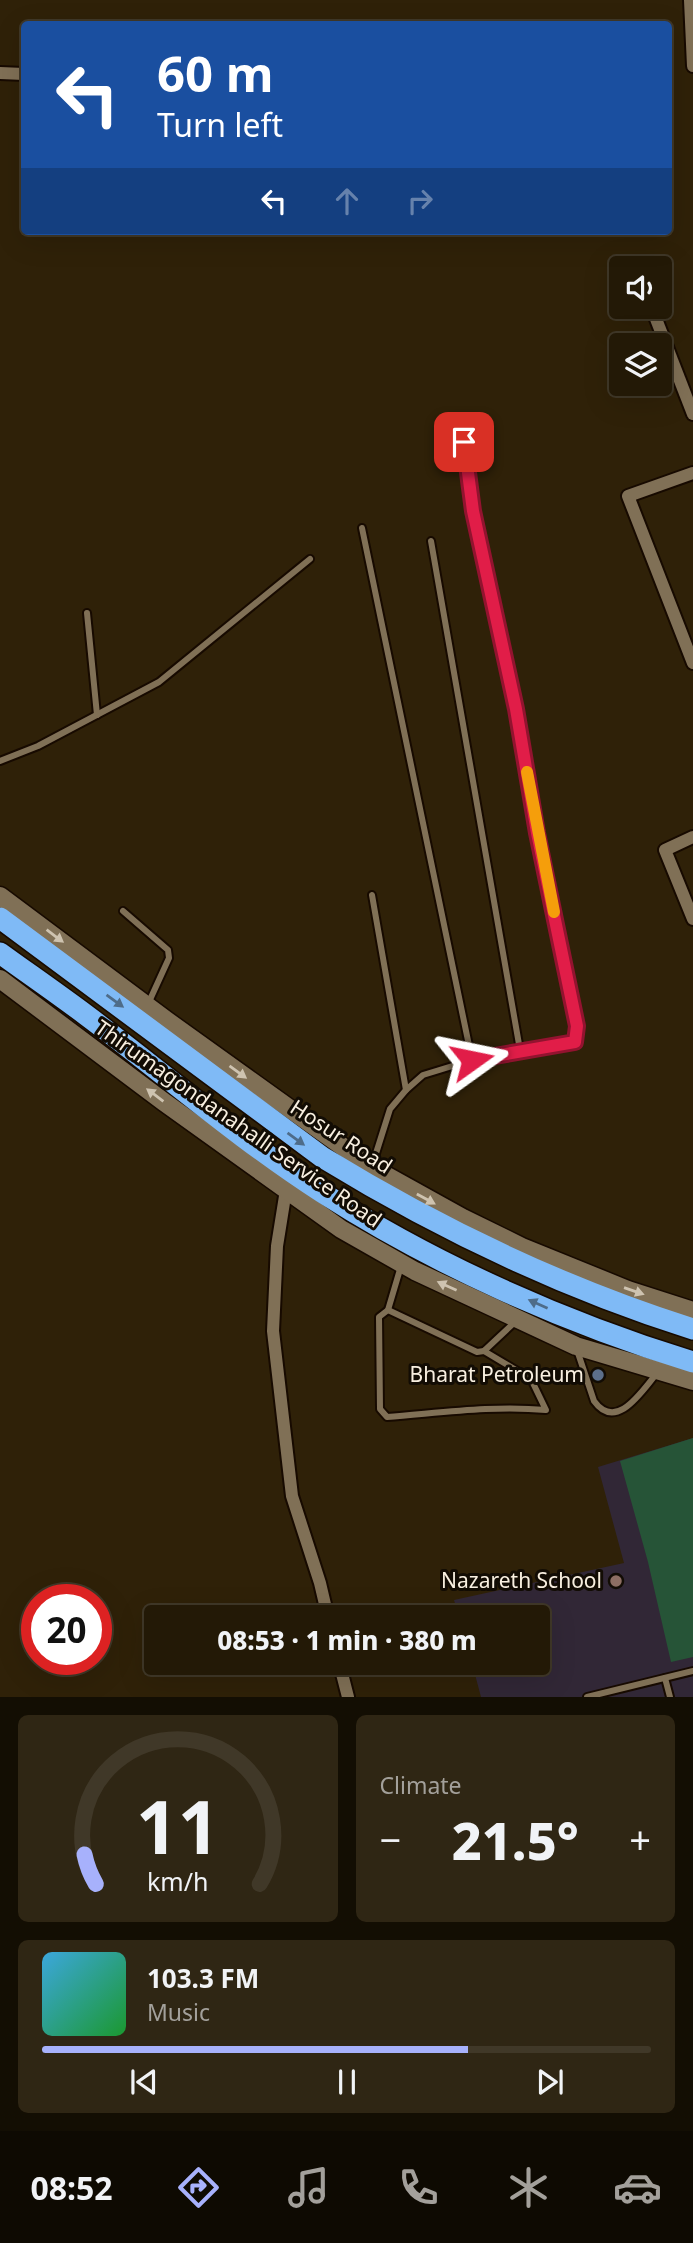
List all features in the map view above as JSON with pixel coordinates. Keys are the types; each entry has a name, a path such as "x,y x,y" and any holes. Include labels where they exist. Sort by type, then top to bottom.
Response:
{"highway":[{"name":"Hosur Road","path":"0,918 310,1149 368,1185 408,1208 536,1269 693,1329"},
{"path":"0,953 88,1016 230,1129 369,1221 461,1269 557,1312 693,1362"}],"street":[{"path":"690,0 693,66"},
{"path":"0,74 21,74"},
{"path":"657,319 693,414"},
{"path":"693,473 628,496 693,663"},
{"path":"693,837 664,850 693,919"},
{"path":"0,896 147,1006 371,1167 522,1247 628,1290 693,1311"},
{"name":"Thirumagondanahalli Service Road","path":"0,979 286,1190 341,1229 401,1264 576,1346 693,1381"},
{"path":"286,1190 277,1246 274,1331 292,1496 325,1605"},
{"path":"342,1675 348,1697"}],"lane":[{"path":"371,1167 390,1109 405,1090 423,1075 472,1060 575,1042 577,1026 537,833 516,709 473,511 464,442"},
{"path":"362,528 472,1060"},
{"path":"431,541 520,1050"},
{"path":"0,761 38,746 159,682 310,559"},
{"path":"87,613 97,715"},
{"path":"372,895 405,1090"},
{"path":"123,911 168,950 169,958 147,1006"},
{"path":"401,1264 388,1310 379,1317 380,1409 387,1417 473,1410 546,1410 531,1379 484,1350"},
{"path":"388,1310 477,1352 484,1350 519,1319"},
{"path":"576,1346 594,1401 597,1406 609,1412 617,1413 627,1407 659,1371"},
{"path":"587,1697 693,1671"},
{"path":"665,1678 670,1697"}],"shaded area":[{"name":"Nazareth School","path":"693,1438 693,1697 481,1697 475,1675 550,1675 550,1605 455,1605 454,1600 624,1563 598,1467"}],"green space":[{"path":"693,1438 693,1657 671,1662 648,1562 620,1461"}],"slow traffic":[{"path":"527,772 554,912"}],"place":[{"name":"Bharat Petroleum","path":"598,1375"},
{"name":"Nazareth School","path":"616,1581"}],"route":[{"path":"464,442 473,511 516,709 537,833 577,1026 575,1042 472,1060"}]}
